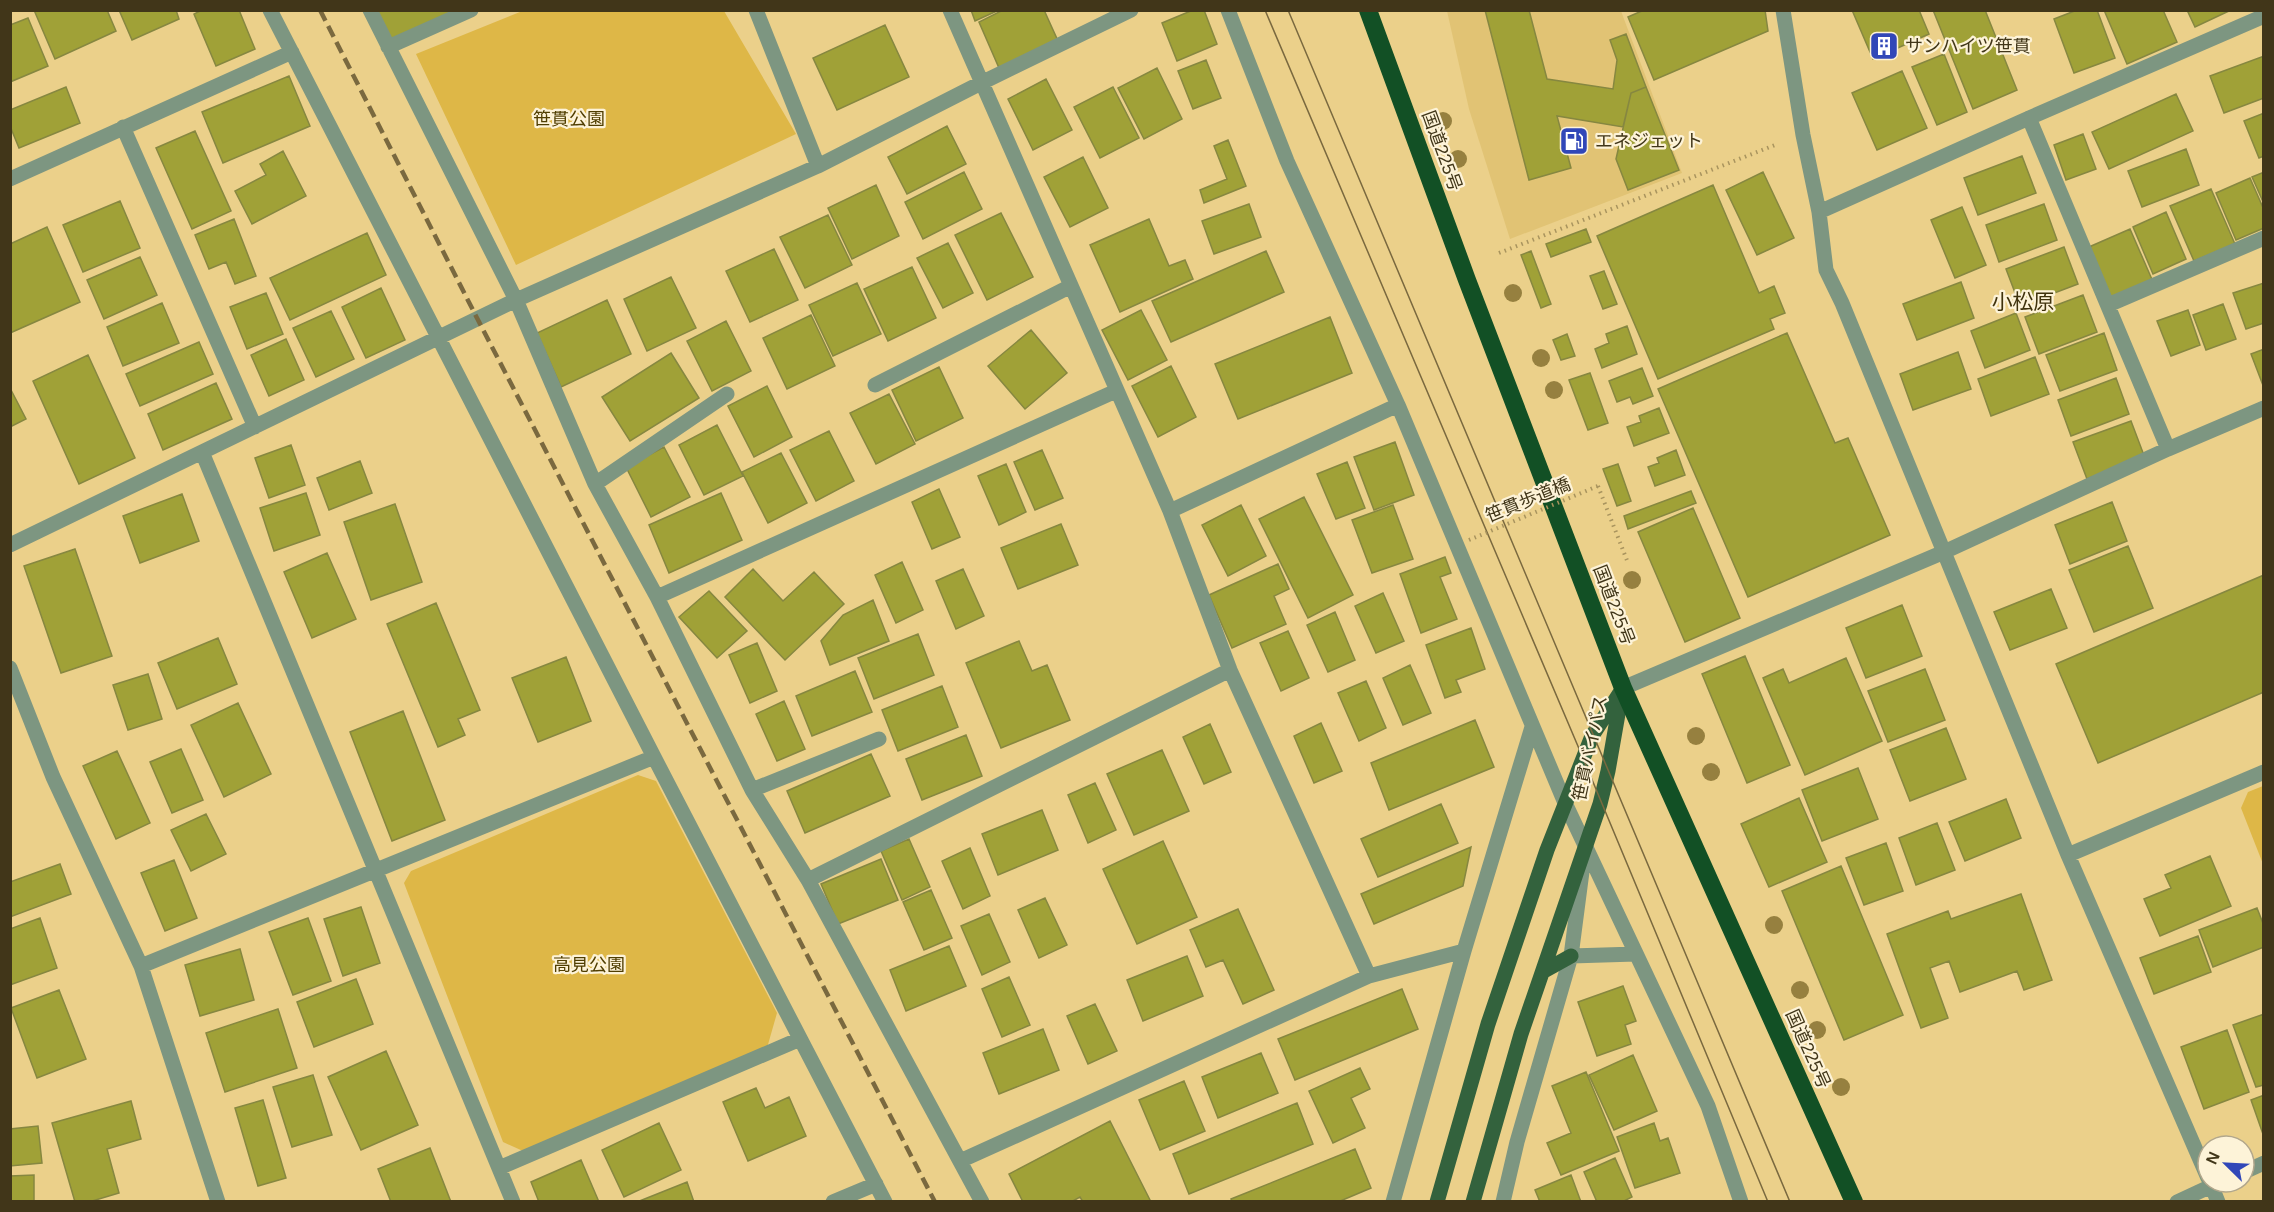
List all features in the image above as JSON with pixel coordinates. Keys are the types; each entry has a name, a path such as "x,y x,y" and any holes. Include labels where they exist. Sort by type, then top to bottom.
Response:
{"highway":[{"name":"国道225号","path":"1368,10 1467,280 1623,688 1854,1202"}],"main road":[{"name":"笹貫バイパス","path":"1437,1202 1488,1024 1565,803 1592,736 1623,688"},
{"name":"笹貫バイパス","path":"1473,1202 1521,1034 1600,804 1623,688"},
{"path":"1544,971 1571,956"}],"street":[{"path":"270,10 437,338 885,1202"},
{"path":"370,10 516,300 595,484 657,597 752,790 808,879 982,1202"},
{"path":"388,47 471,10"},
{"path":"756,10 818,166"},
{"path":"950,10 1170,511 1230,670 1369,976"},
{"path":"10,544 516,300 818,166 1131,10"},
{"path":"1228,10 1287,161 1398,405 1565,803 1586,843 1708,1106 1741,1202"},
{"path":"1783,10 1803,135 1819,212 1826,270 1842,303 2068,855 2196,1146"},
{"path":"1819,212 2264,16"},
{"path":"10,179 292,52"},
{"path":"2029,118 2168,449"},
{"path":"123,127 255,427"},
{"path":"2108,305 2264,238"},
{"path":"875,385 1071,286"},
{"path":"657,597 1116,391"},
{"path":"595,484 727,394"},
{"path":"1170,511 1398,405"},
{"path":"1623,688 1944,552 2168,449 2264,408"},
{"path":"202,452 513,1202"},
{"path":"10,668 53,777 141,966 218,1202"},
{"path":"808,879 1230,670"},
{"path":"1393,1202 1464,951 1532,727"},
{"path":"752,790 879,739"},
{"path":"141,966 654,757"},
{"path":"2068,855 2264,772"},
{"path":"1503,1202 1517,1142 1571,956 1586,843"},
{"path":"960,1161 1369,976 1464,951"},
{"path":"1571,956 1636,954"},
{"path":"499,1168 800,1040"},
{"path":"833,1202 876,1184"},
{"path":"2177,1202 2196,1191"}],"path":[{"path":"1499,253 1803,135"},
{"name":"笹貫歩道橋","path":"1469,540 1598,486 1628,563"}],"shaded area":[{"name":"エネジェット","path":"1447,11 1621,11 1682,173 1510,239 1469,109"}],"green space":[{"name":"笹貫公園","path":"525,10 724,11 796,134 516,265 416,54"},
{"name":"高見公園","path":"638,775 656,781 777,1013 767,1048 523,1151 503,1142 404,883 411,871"},
{"path":"2263,786 2263,864 2241,808 2248,792"}],"building":[{"path":"34,10 107,10 116,31 55,59"},
{"path":"119,10 176,10 179,19 132,40"},
{"path":"202,10 239,10 255,49 216,66 194,14"},
{"path":"375,10 461,10 390,43"},
{"path":"971,10 999,10 975,21"},
{"path":"1003,10 1044,10 1058,41 999,68 979,22"},
{"path":"1193,10 1204,10 1217,44 1177,61 1162,23"},
{"path":"1485,10 1529,10 1547,79 1613,89 1617,60 1610,40 1626,34 1646,87 1631,93 1623,127 1557,116 1571,168 1529,180"},
{"path":"1644,10 1765,10 1768,31 1654,80 1628,17"},
{"name":"サンハイツ笹貫","path":"1852,10 1919,10 1929,34 1873,59"},
{"path":"1933,10 1985,10 2017,90 1973,109"},
{"path":"2077,10 2097,10 2115,58 2074,73 2054,19"},
{"path":"2104,10 2163,10 2177,42 2127,64"},
{"path":"2187,10 2231,10 2195,27"},
{"path":"28,18 48,66 10,82 10,25"},
{"path":"885,25 909,77 837,110 813,58"},
{"path":"1944,54 1967,112 1937,125 1912,67"},
{"path":"2264,56 2264,98 2224,113 2210,76"},
{"path":"1206,60 1221,98 1193,109 1178,71"},
{"path":"1157,68 1182,119 1144,139 1118,88"},
{"path":"1902,71 1927,128 1877,150 1852,93"},
{"path":"289,76 310,126 223,163 202,112"},
{"path":"1046,79 1072,130 1033,150 1008,99"},
{"path":"66,87 80,123 19,148 10,126 10,110"},
{"path":"1113,87 1139,138 1100,158 1074,107"},
{"path":"1646,87 1679,170 1628,190 1616,159 1631,93"},
{"path":"2176,94 2193,131 2109,169 2092,132"},
{"path":"2264,113 2264,156 2259,158 2244,121"},
{"path":"947,126 966,164 907,194 888,157"},
{"path":"195,131 231,211 192,229 156,148"},
{"path":"2083,134 2096,169 2066,180 2054,145"},
{"path":"1228,140 1246,186 1204,203 1200,190 1227,179 1214,146"},
{"path":"2186,149 2199,185 2142,207 2128,171"},
{"path":"283,151 306,196 252,224 235,191 266,175 260,164"},
{"path":"2022,156 2036,193 1978,215 1964,178"},
{"path":"1083,157 1108,208 1070,227 1044,177"},
{"path":"964,172 982,209 923,239 905,202"},
{"path":"1763,172 1794,238 1757,255 1726,190"},
{"path":"2264,172 2264,204 2252,177"},
{"path":"2250,178 2264,210 2264,228 2236,240 2216,193"},
{"path":"876,185 899,236 852,259 828,208"},
{"path":"1713,185 1759,293 1774,286 1785,313 1770,319 1774,329 1658,379 1597,236"},
{"path":"2211,189 2235,244 2194,261 2170,206"},
{"path":"120,201 140,248 83,272 63,225"},
{"path":"1249,204 1261,237 1214,254 1202,221"},
{"path":"2044,204 2057,240 1999,262 1986,225"},
{"path":"1962,207 1986,265 1955,278 1931,220"},
{"path":"2166,212 2186,259 2153,274 2133,227"},
{"path":"1001,213 1033,277 987,300 955,235"},
{"path":"828,215 852,265 805,288 780,237"},
{"path":"234,219 256,276 235,284 226,262 209,269 195,235"},
{"path":"1149,219 1169,266 1185,260 1193,279 1120,312 1090,245"},
{"path":"47,227 80,302 10,333 10,244"},
{"path":"1586,229 1591,242 1551,257 1546,244"},
{"path":"2130,229 2154,284 2113,302 2089,247"},
{"path":"367,233 386,275 290,320 270,278"},
{"path":"948,243 973,293 943,308 917,258"},
{"path":"2064,247 2078,284 2020,306 2006,269"},
{"path":"774,249 798,300 750,322 726,271"},
{"path":"1266,251 1284,292 1171,342 1152,301"},
{"path":"1531,251 1551,304 1541,308 1521,255"},
{"path":"140,257 157,295 104,319 87,280"},
{"path":"912,267 936,318 888,341 864,289"},
{"path":"1604,271 1617,304 1603,309 1590,276"},
{"path":"671,277 696,328 647,351 624,299"},
{"path":"1961,282 1974,318 1917,340 1903,304"},
{"path":"857,283 881,334 833,356 809,305"},
{"path":"2264,283 2264,323 2246,329 2233,293"},
{"path":"381,288 405,340 366,358 342,307"},
{"path":"266,293 283,334 247,349 230,307"},
{"path":"2083,295 2097,332 2039,354 2025,317"},
{"path":"607,300 631,354 561,387 537,333"},
{"path":"162,303 179,343 123,366 107,327"},
{"path":"2223,304 2236,339 2206,350 2193,315"},
{"path":"1141,310 1167,360 1128,380 1102,330"},
{"path":"2188,310 2200,345 2171,356 2157,321"},
{"path":"331,311 354,359 316,377 293,328"},
{"path":"2016,313 2030,350 1985,368 1971,331"},
{"path":"811,315 835,366 787,389 763,338"},
{"path":"1330,317 1352,373 1238,419 1215,364"},
{"path":"726,321 751,371 712,391 687,341"},
{"path":"1627,326 1637,354 1602,368 1595,349 1609,343 1606,334"},
{"path":"1031,330 1067,373 1025,409 988,366"},
{"path":"1787,333 1835,443 1848,438 1890,535 1748,597 1658,389"},
{"path":"2104,333 2117,370 2060,391 2046,355"},
{"path":"1567,334 1575,356 1561,360 1553,340"},
{"path":"286,339 304,380 269,396 251,355"},
{"path":"199,342 213,374 140,406 126,374"},
{"path":"2264,349 2264,388 2251,354"},
{"path":"1958,352 1971,389 1913,410 1900,374"},
{"path":"671,353 699,398 630,441 602,397"},
{"path":"88,355 135,458 79,484 33,381"},
{"path":"2035,357 2049,394 1991,416 1978,379"},
{"path":"1171,366 1196,417 1158,437 1132,386"},
{"path":"939,367 963,418 916,441 892,390"},
{"path":"1642,368 1653,396 1633,404 1630,397 1617,402 1609,381"},
{"path":"1590,373 1608,423 1588,430 1569,380"},
{"path":"2116,378 2129,414 2071,436 2058,400"},
{"path":"216,383 232,419 163,450 148,414"},
{"path":"767,386 792,437 754,457 728,406"},
{"path":"10,388 26,419 10,427"},
{"path":"889,394 915,444 876,464 850,413"},
{"path":"1659,408 1669,433 1634,446 1627,427 1641,422 1639,416"},
{"path":"2131,421 2145,458 2087,479 2073,442"},
{"path":"717,425 743,476 704,495 679,445"},
{"path":"829,431 854,481 816,501 790,450"},
{"path":"1395,442 1414,495 1374,510 1354,457"},
{"path":"291,445 305,485 269,498 255,458"},
{"path":"664,447 690,497 651,517 626,467"},
{"path":"1042,450 1063,498 1035,510 1014,462"},
{"path":"1676,450 1685,475 1655,486 1648,467 1659,463 1657,458"},
{"path":"781,453 807,503 768,523 742,472"},
{"path":"360,461 372,493 329,510 317,478"},
{"path":"1347,462 1365,508 1336,519 1317,474"},
{"path":"1006,464 1026,512 999,525 978,476"},
{"path":"1618,464 1631,501 1617,506 1603,469"},
{"path":"939,489 960,537 932,549 912,502"},
{"path":"1691,491 1696,503 1628,529 1624,516"},
{"path":"306,493 320,535 274,551 260,508"},
{"path":"721,493 742,540 669,573 649,525"},
{"path":"182,494 199,541 140,563 123,516"},
{"path":"1304,497 1353,595 1308,618 1259,519"},
{"path":"2112,502 2127,541 2070,564 2055,525"},
{"path":"395,504 422,582 371,600 344,522"},
{"path":"1241,505 1266,556 1228,576 1202,525"},
{"path":"1393,505 1413,559 1372,573 1352,520"},
{"path":"1693,508 1740,618 1685,642 1638,532"},
{"path":"1061,524 1078,565 1018,589 1001,548"},
{"path":"2128,546 2153,608 2094,632 2069,570"},
{"path":"75,549 112,656 61,673 24,566"},
{"path":"327,553 356,619 312,638 284,572"},
{"path":"1445,557 1451,573 1440,577 1457,619 1421,633 1400,574"},
{"path":"902,562 923,610 896,623 875,575"},
{"path":"1278,564 1289,589 1274,596 1286,624 1232,648 1209,595"},
{"path":"753,569 783,601 814,572 844,604 785,660 725,597"},
{"path":"963,569 984,616 956,629 936,581"},
{"path":"2264,575 2264,692 2098,763 2056,664"},
{"path":"2051,589 2067,628 2010,650 1994,612"},
{"path":"709,591 747,631 717,658 679,617"},
{"path":"1383,593 1404,641 1376,653 1355,606"},
{"path":"873,600 889,641 830,665 821,641 843,615"},
{"path":"436,603 480,710 458,719 465,735 438,747 387,624"},
{"path":"1902,605 1922,656 1866,678 1846,628"},
{"path":"1335,612 1355,660 1328,672 1307,625"},
{"path":"1471,628 1485,669 1456,680 1461,692 1445,698 1426,645"},
{"path":"1288,631 1309,678 1281,691 1260,643"},
{"path":"918,634 934,675 874,699 858,658"},
{"path":"218,638 237,684 177,709 158,663"},
{"path":"1019,641 1032,671 1047,665 1070,720 1001,748 966,663"},
{"path":"757,643 777,691 750,703 729,655"},
{"path":"1745,656 1790,765 1747,783 1702,674"},
{"path":"566,657 591,721 538,742 512,678"},
{"path":"1846,658 1882,741 1805,775 1763,678 1783,669 1789,683"},
{"path":"1410,665 1431,713 1403,725 1383,678"},
{"path":"1925,669 1945,720 1888,742 1868,691"},
{"path":"855,671 872,712 812,736 796,696"},
{"path":"148,674 162,719 128,730 113,685"},
{"path":"1366,681 1386,728 1359,741 1338,693"},
{"path":"942,686 958,727 898,751 882,710"},
{"path":"784,701 805,749 777,761 756,714"},
{"path":"238,703 271,774 224,797 191,725"},
{"path":"403,711 445,820 392,841 350,732"},
{"path":"1475,720 1494,767 1389,810 1371,763"},
{"path":"1321,723 1342,771 1314,783 1294,736"},
{"path":"1210,724 1231,772 1204,784 1183,737"},
{"path":"1946,728 1966,779 1910,801 1890,750"},
{"path":"966,735 982,776 922,800 906,759"},
{"path":"181,749 203,800 172,813 150,762"},
{"path":"1162,750 1189,811 1134,835 1107,774"},
{"path":"117,751 150,823 116,839 83,766"},
{"path":"871,754 890,796 805,833 787,791"},
{"path":"1858,768 1878,819 1822,841 1802,790"},
{"path":"1095,783 1116,830 1088,843 1068,795"},
{"path":"1799,798 1827,862 1769,887 1741,824"},
{"path":"2006,799 2021,838 1965,861 1949,822"},
{"path":"1441,804 1458,843 1378,877 1361,839"},
{"path":"1042,810 1058,850 998,875 982,834"},
{"path":"206,814 226,854 191,871 171,830"},
{"path":"1937,823 1955,870 1916,885 1899,838"},
{"path":"909,839 930,887 902,900 881,851"},
{"path":"1163,841 1197,917 1137,944 1103,869"},
{"path":"1886,843 1903,891 1864,905 1846,858"},
{"path":"1471,847 1463,886 1374,924 1361,894"},
{"path":"970,848 990,896 963,909 942,861"},
{"path":"2210,856 2231,906 2160,936 2144,899 2171,888 2165,875"},
{"path":"881,859 898,900 838,924 821,884"},
{"path":"174,860 197,918 165,931 141,873"},
{"path":"60,864 71,894 10,917 10,882"},
{"path":"1841,866 1903,1015 1844,1040 1782,891"},
{"path":"931,890 952,938 924,950 903,902"},
{"path":"2021,894 2052,980 2024,990 2017,971 1960,992 1949,961 1930,968 1948,1018 1921,1028 1887,934 1948,911 1951,919"},
{"path":"1045,898 1067,945 1039,958 1018,910"},
{"path":"361,907 380,963 343,976 324,919"},
{"path":"2257,908 2264,926 2264,947 2213,967 2199,930"},
{"path":"1238,909 1274,990 1243,1004 1223,960 1206,967 1190,930"},
{"path":"989,914 1010,962 982,975 961,926"},
{"path":"40,918 57,968 10,985 10,929"},
{"path":"308,918 331,981 293,995 269,932"},
{"path":"2198,936 2211,972 2154,994 2140,958"},
{"path":"949,946 966,986 906,1011 890,970"},
{"path":"240,949 254,1000 200,1016 185,965"},
{"path":"1187,956 1203,996 1143,1021 1127,980"},
{"path":"1009,977 1030,1025 1002,1037 982,989"},
{"path":"356,979 373,1024 314,1047 297,1002"},
{"path":"1623,986 1636,1021 1625,1025 1631,1044 1597,1056 1578,1002"},
{"path":"1402,989 1418,1029 1295,1080 1278,1039"},
{"path":"59,990 86,1059 37,1078 11,1008"},
{"path":"1095,1004 1117,1051 1088,1064 1067,1016"},
{"path":"278,1009 297,1068 225,1092 206,1033"},
{"path":"2264,1014 2264,1085 2256,1087 2233,1025"},
{"path":"1043,1029 1059,1070 999,1094 983,1053"},
{"path":"2227,1030 2249,1092 2204,1109 2181,1047"},
{"path":"386,1051 418,1125 361,1150 328,1077"},
{"path":"1261,1053 1278,1093 1218,1118 1202,1077"},
{"path":"1633,1055 1657,1111 1614,1130 1589,1075"},
{"path":"1360,1068 1370,1089 1351,1098 1365,1128 1333,1143 1309,1091"},
{"path":"1586,1072 1619,1151 1561,1175 1547,1143 1571,1133 1552,1086"},
{"path":"313,1075 332,1135 292,1147 273,1087"},
{"path":"1184,1081 1205,1131 1160,1150 1139,1100"},
{"path":"756,1088 765,1108 789,1097 806,1136 748,1161 723,1102"},
{"path":"2264,1095 2264,1137 2251,1100"},
{"path":"263,1100 286,1178 258,1186 235,1108"},
{"path":"131,1101 141,1139 107,1149 119,1193 89,1202 75,1202 52,1123"},
{"path":"1297,1103 1313,1144 1189,1194 1173,1154"},
{"path":"1110,1121 1151,1202 1083,1202 1080,1197 1071,1202 1023,1202 1009,1174"},
{"path":"659,1123 681,1170 624,1197 602,1150"},
{"path":"1654,1123 1660,1141 1668,1138 1680,1173 1635,1188 1617,1137"},
{"path":"38,1126 42,1163 10,1166 10,1129"},
{"path":"430,1148 451,1202 391,1202 378,1169"},
{"path":"1355,1149 1371,1188 1338,1202 1232,1202 1231,1199"},
{"path":"1615,1158 1632,1197 1622,1202 1597,1202 1584,1172"},
{"path":"581,1160 599,1202 539,1202 531,1182"},
{"path":"34,1175 34,1202 10,1202 10,1176"},
{"path":"1571,1175 1581,1202 1540,1202 1535,1190"},
{"path":"687,1182 694,1202 637,1202"}],"tram line":[{"path":"1265,10 1583,758 1768,1202"},
{"path":"1288,10 1790,1202"}],"railway":[{"path":"320,10 935,1202"}],"place":[{"name":"サンハイツ笹貫","path":"1884,46"},
{"name":"エネジェット","path":"1574,141"}],"district":[{"name":"小松原","path":"2023,301"}]}
